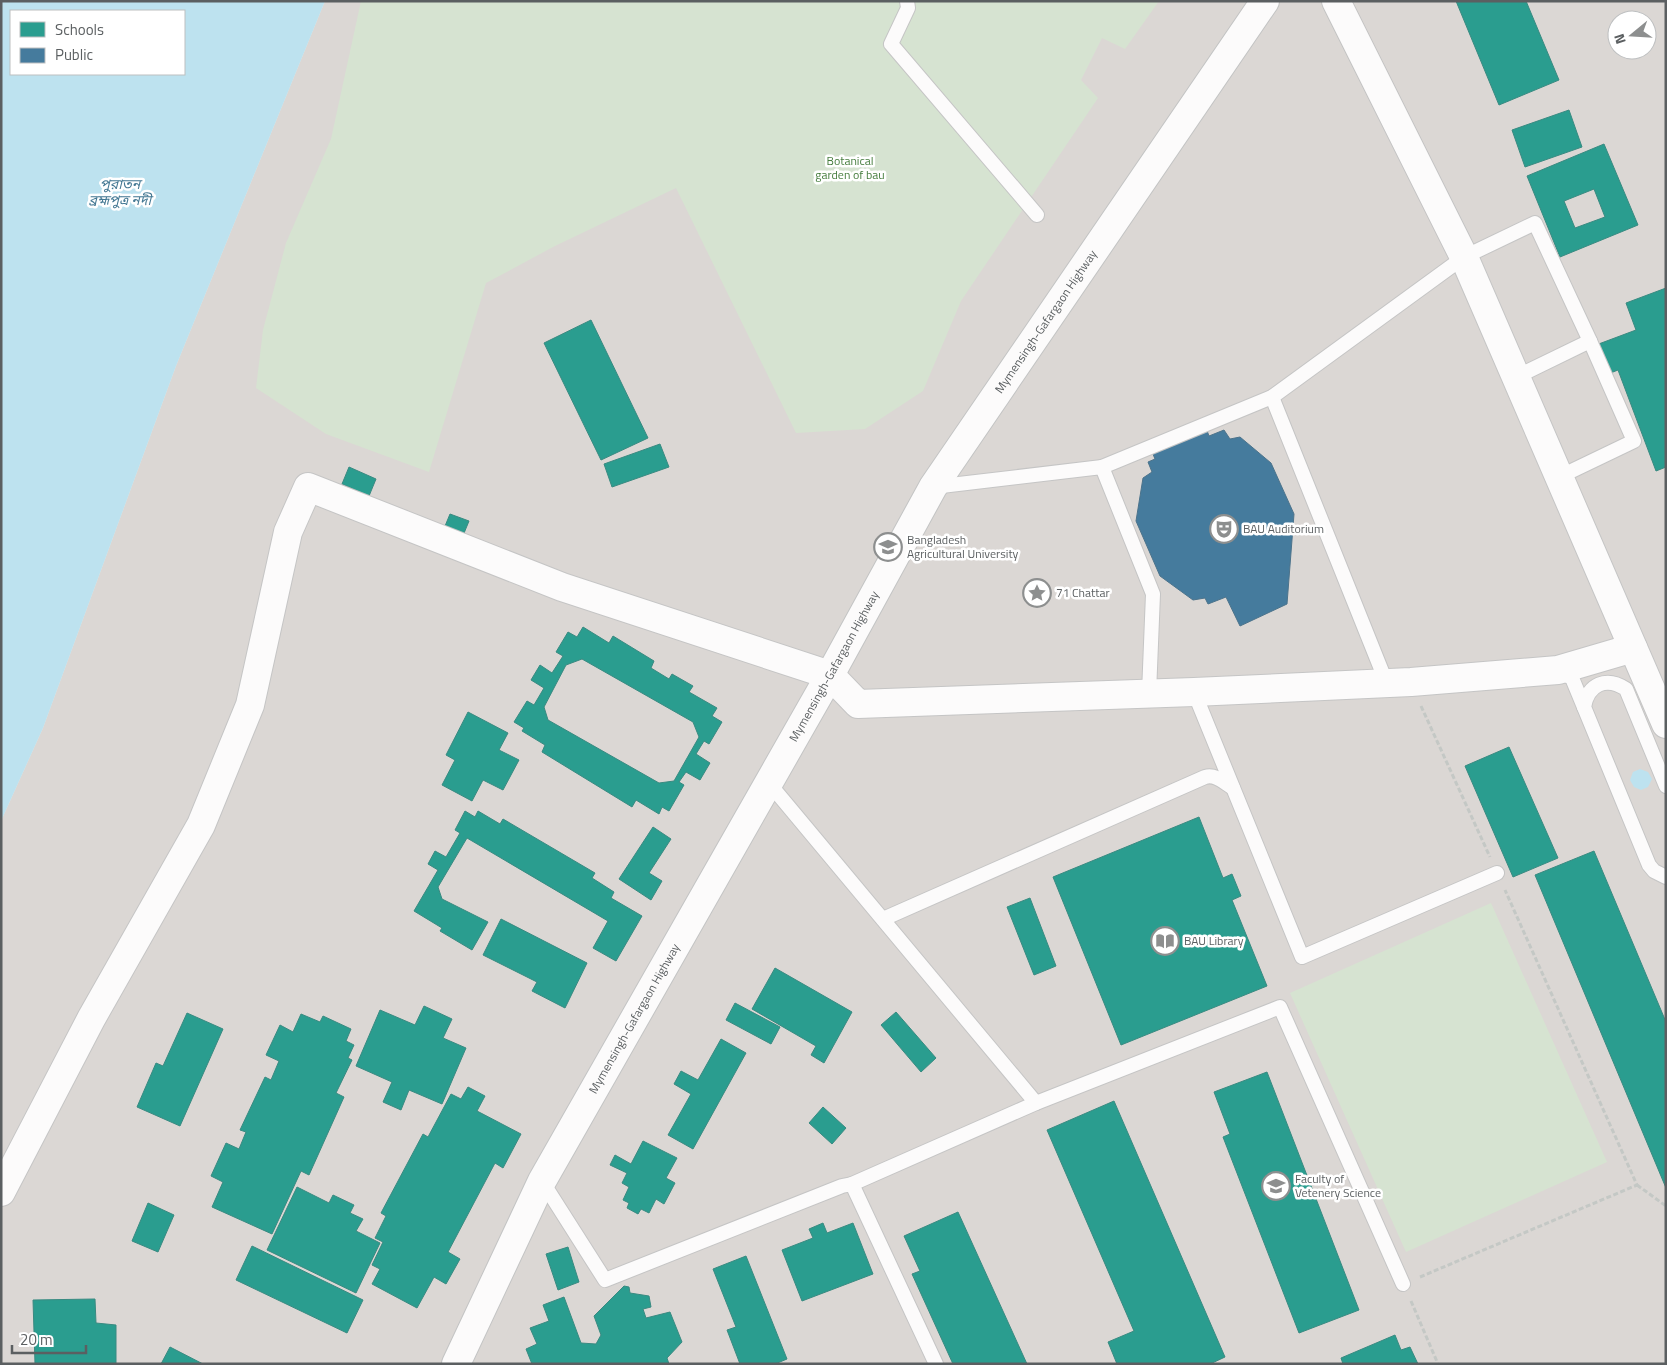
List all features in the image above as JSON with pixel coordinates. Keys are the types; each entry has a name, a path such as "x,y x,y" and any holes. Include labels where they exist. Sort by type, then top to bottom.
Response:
{"street":[{"name":"Mymensingh-Gafargaon Highway","path":"456,1364 542,1181 830,676 933,487 1265,1"},
{"path":"1336,1 1464,257 1666,724"},
{"path":"1,1192 91,1019 201,825 250,705 288,532 308,487 562,587 830,676 858,704 1399,683 1558,670 1633,648"}],"lane":[{"path":"907,1 908,8 891,44 1037,216"},
{"path":"933,487 1102,467 1272,397 1464,257 1535,223 1634,441 1559,477"},
{"path":"1516,377 1590,341"},
{"path":"1272,397 1399,683"},
{"path":"1102,467 1153,594 1149,693"},
{"path":"1558,670 1572,678 1649,865 1660,876 1666,877"},
{"path":"1584,707 1589,692 1595,686 1611,683 1626,689 1666,786"},
{"path":"1194,692 1302,957 1497,873"},
{"path":"883,919 1205,777 1212,775 1233,788"},
{"path":"768,782 1036,1103"},
{"path":"542,1181 605,1280 842,1186 852,1184 1036,1103 1280,1007 1403,1284"},
{"path":"852,1184 936,1364"}],"path":[{"path":"1399,683 1497,873 1637,1185 1666,1206"},
{"path":"1438,1364 1403,1284 1637,1185"}],"shaded area":[{"name":"Bangladesh Agricultural University","path":"325,1 1666,1 1666,1364 1,1364 1,821 43,728 176,366"}],"green space":[{"name":"Botanical garden of bau","path":"361,1 1159,1 1125,49 1102,38 1081,80 1098,98 961,301 923,391 865,429 796,433 676,188 555,246 486,283 429,472 326,434 256,388 263,330 286,243 331,139"},
{"path":"1491,903 1607,1162 1406,1252 1290,993"}],"water":[{"name":"পুরাতন ব্রহ্মপুত্র নদী","path":"1,1 325,1 176,366 43,728 1,821"},
{"path":"1640,769 1648,772 1652,779 1648,787 1641,790 1634,787 1630,780 1633,772"}],"building: Schools":[{"path":"1456,1 1526,1 1559,80 1499,105"},
{"path":"1569,110 1582,147 1525,167 1512,130"},
{"path":"1604,144 1638,225 1560,257 1527,176","holes":["1594,189 1605,217 1575,228 1564,201"]},
{"path":"1666,288 1666,467 1656,471 1618,370 1608,374 1596,345 1636,330 1626,303"},
{"path":"591,320 648,438 601,460 544,343"},
{"path":"660,444 669,467 612,487 604,464"},
{"path":"349,467 376,479 369,496 342,484"},
{"path":"450,514 469,521 462,538 443,531"},
{"path":"583,627 609,643 613,636 654,661 651,668 669,679 672,674 693,686 689,692 717,708 712,716 722,722 709,744 704,741 696,754 710,763 700,780 686,772 679,782 684,785 669,811 662,807 659,814 636,800 632,807 542,752 545,745 522,731 524,728 514,722 527,701 534,705 544,688 531,680 540,665 552,673 563,656 556,652 568,632 577,637","holes":["582,659 693,722 699,737 674,781 659,783 548,720 544,707 566,665"]},
{"path":"468,712 508,733 499,750 519,760 503,790 483,780 472,801 442,785 455,760 446,755"},
{"path":"1509,747 1558,858 1513,877 1465,766"},
{"path":"465,811 475,817 478,811 500,824 503,819 595,873 592,878 614,892 611,898 642,916 616,961 593,948 608,921 467,838 438,887 442,899 488,922 472,950 440,931 442,928 414,911 438,870 428,864 435,851 446,857 460,833 455,830"},
{"path":"1199,817 1223,878 1232,874 1241,896 1232,900 1267,986 1121,1045 1053,877"},
{"path":"653,827 671,839 649,873 662,881 651,900 619,879"},
{"path":"1594,851 1666,1022 1666,1188 1535,875"},
{"path":"1030,898 1056,966 1034,975 1007,907"},
{"path":"501,919 587,963 565,1008 532,991 537,982 483,955"},
{"path":"775,968 852,1012 824,1063 811,1055 816,1046 752,1009"},
{"path":"735,1003 780,1027 771,1044 726,1020"},
{"path":"424,1006 452,1019 443,1038 466,1048 442,1104 409,1090 401,1110 383,1102 392,1082 356,1066 380,1010 415,1025"},
{"path":"896,1012 936,1058 921,1072 881,1025"},
{"path":"187,1013 223,1029 180,1126 137,1107 156,1063 163,1066"},
{"path":"301,1014 320,1022 323,1016 351,1029 346,1041 354,1045 348,1058 352,1060 336,1093 344,1097 309,1175 301,1171 272,1234 212,1207 223,1182 211,1176 226,1143 239,1149 246,1132 240,1130 265,1077 271,1080 279,1061 266,1055 280,1025 293,1032"},
{"path":"721,1039 746,1053 693,1149 668,1135 691,1094 674,1084 681,1071 698,1080"},
{"path":"1267,1072 1359,1310 1299,1333 1223,1137 1230,1134 1214,1092"},
{"path":"468,1087 485,1096 477,1111 521,1134 503,1168 495,1163 448,1252 460,1259 446,1284 434,1277 417,1308 372,1284 380,1269 372,1265 383,1242 375,1238 386,1216 381,1213 423,1134 428,1137 451,1094 461,1099"},
{"path":"1114,1101 1225,1357 1210,1364 1117,1364 1108,1342 1134,1331 1047,1130"},
{"path":"823,1107 846,1128 832,1144 809,1123"},
{"path":"643,1141 677,1158 666,1178 675,1183 664,1204 656,1199 649,1213 641,1209 638,1214 627,1208 629,1203 623,1200 629,1187 622,1183 627,1173 610,1165 615,1155 631,1164"},
{"path":"297,1187 329,1203 333,1195 354,1205 350,1213 363,1219 356,1231 380,1243 356,1293 267,1250"},
{"path":"148,1203 174,1215 158,1252 132,1241"},
{"path":"958,1212 1027,1364 953,1364 912,1274 920,1271 904,1236"},
{"path":"823,1223 827,1233 853,1223 873,1274 802,1301 782,1250 813,1238 809,1229"},
{"path":"252,1246 363,1300 347,1333 236,1280"},
{"path":"568,1247 579,1282 558,1290 546,1254"},
{"path":"746,1256 787,1359 775,1364 740,1364 727,1330 736,1327 713,1269"},
{"path":"624,1286 629,1287 630,1293 649,1296 651,1307 643,1309 646,1318 670,1312 682,1342 667,1358 669,1364 532,1364 526,1349 537,1344 530,1328 549,1321 543,1305 564,1297 581,1343 596,1344 601,1335 594,1316"},
{"path":"95,1299 96,1323 116,1325 116,1364 35,1364 33,1300"},
{"path":"1395,1335 1401,1350 1410,1347 1418,1364 1343,1364 1341,1358"},
{"path":"170,1347 203,1364 161,1364"}],"building: Public":[{"path":"1206,428 1209,436 1224,430 1230,439 1240,437 1271,463 1294,514 1287,604 1240,626 1226,597 1208,604 1205,598 1193,600 1160,576 1136,521 1143,478 1152,472 1148,462 1155,459 1151,449"}],"place":[{"name":"BAU Auditorium","path":"1224,529"},
{"name":"Bangladesh Agricultural University","path":"888,547"},
{"name":"71 Chattar","path":"1037,593"},
{"name":"BAU Library","path":"1165,941"},
{"name":"Faculty of Vetenery Science","path":"1276,1186"}]}
